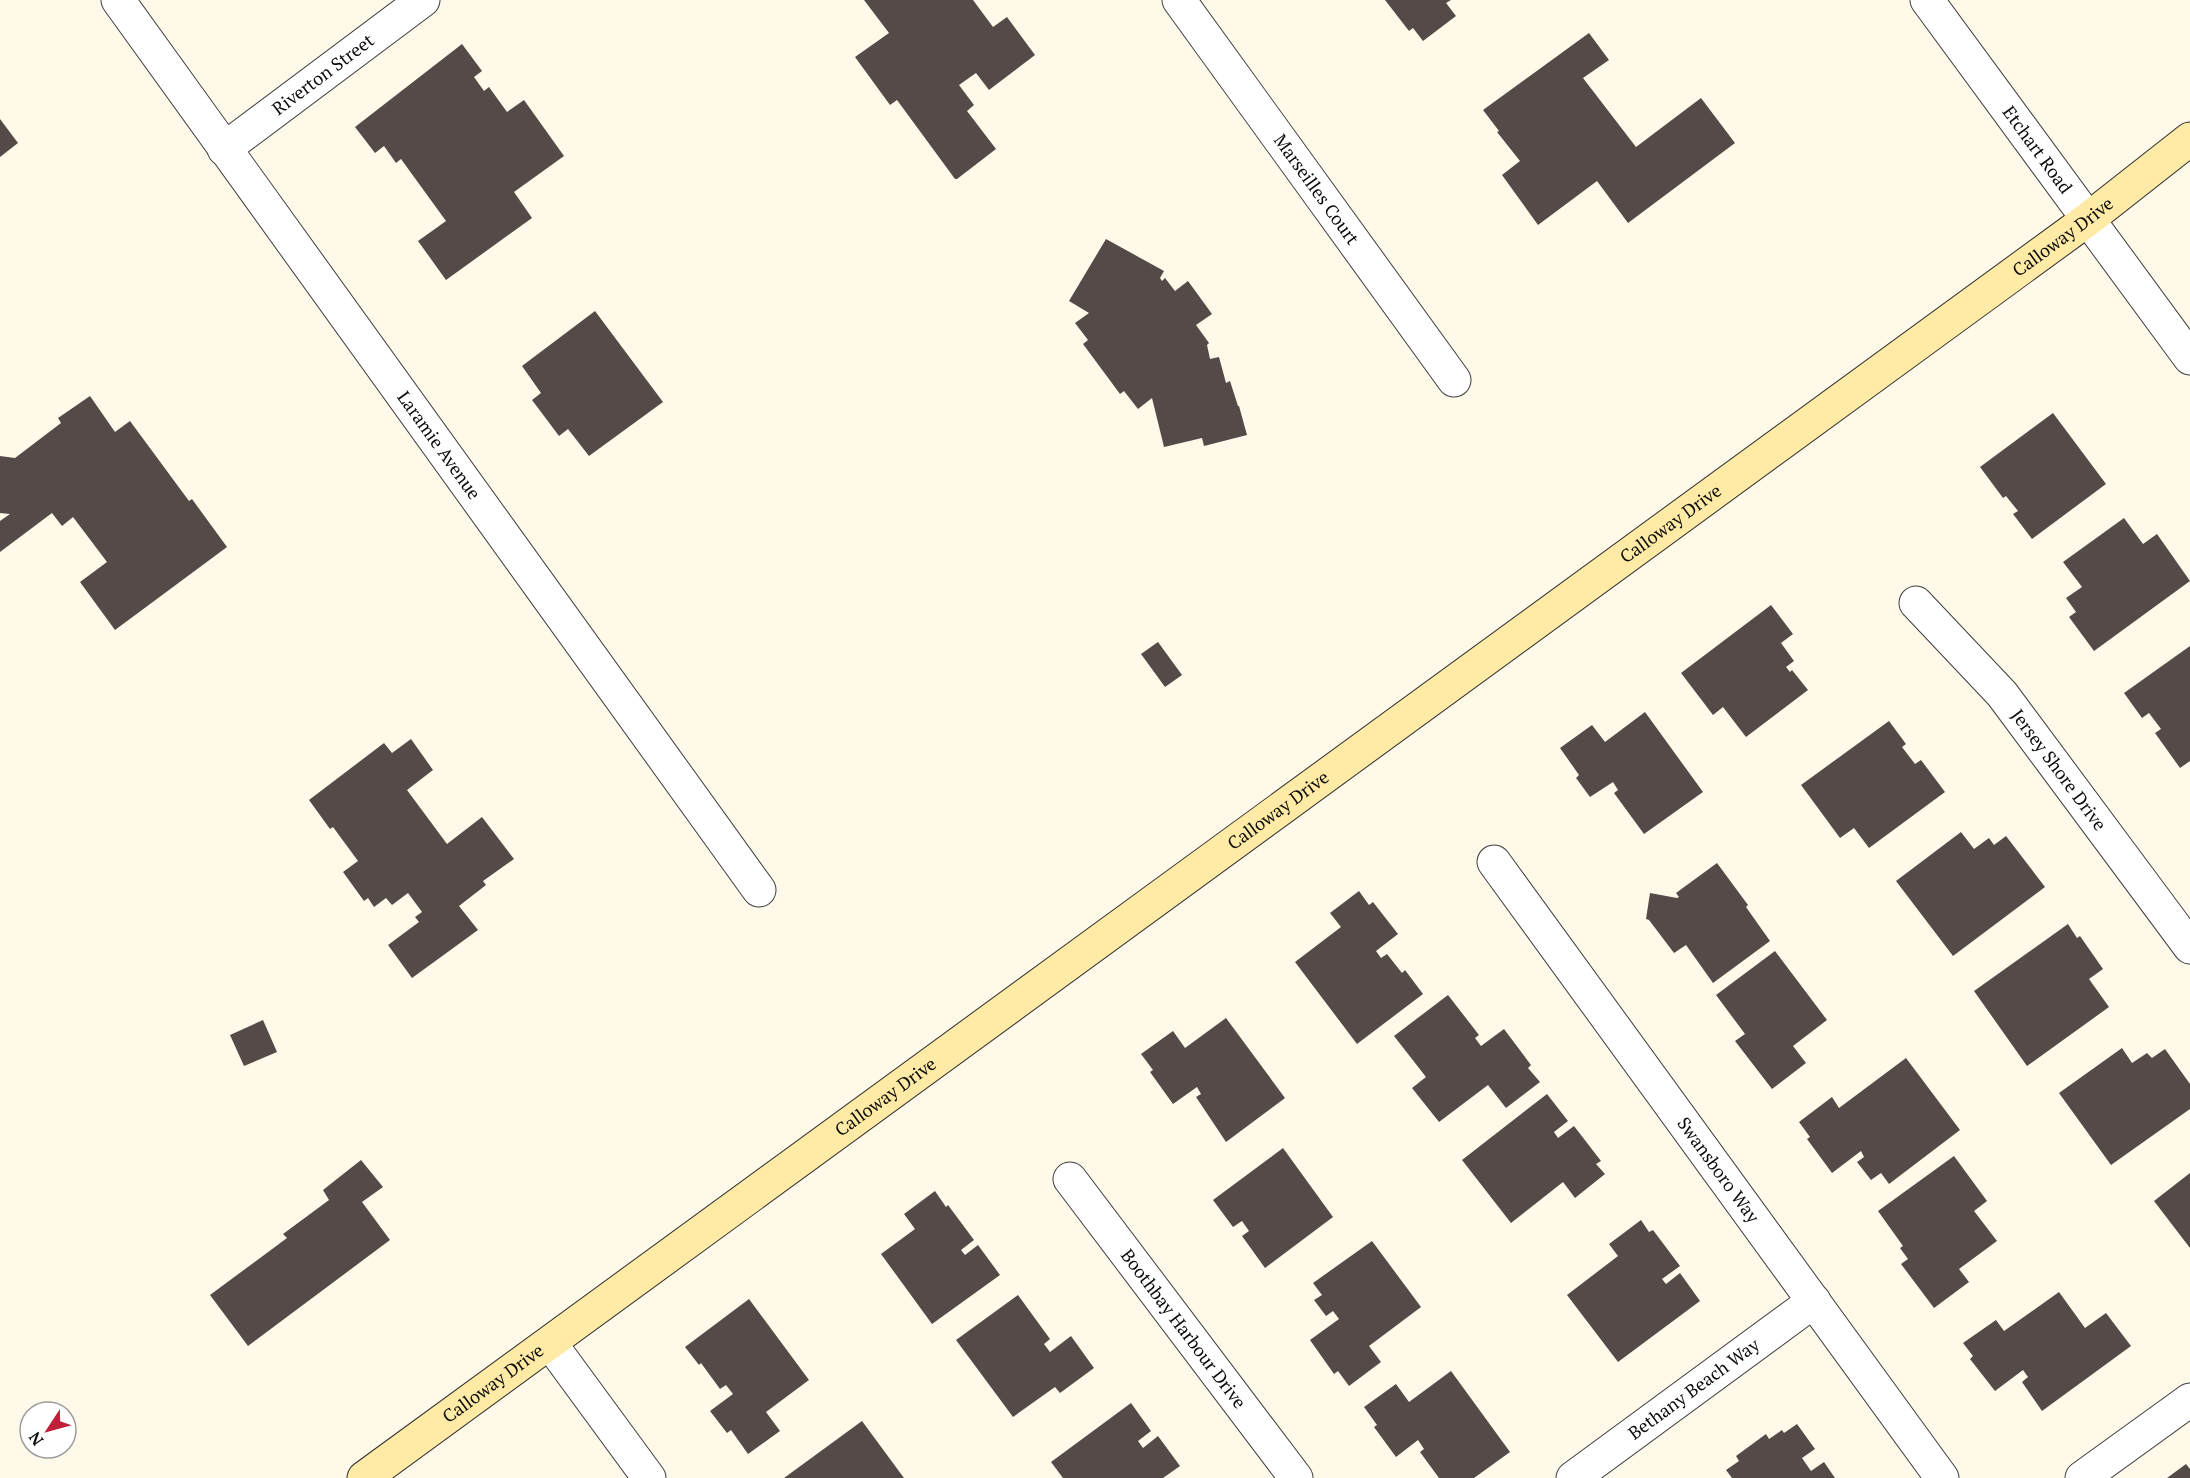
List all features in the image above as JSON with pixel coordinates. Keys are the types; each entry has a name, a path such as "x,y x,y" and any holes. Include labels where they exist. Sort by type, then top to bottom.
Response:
{"main road":[{"name":"Calloway Drive","path":"364,1478 2087,220 2190,139"}],"street":[{"name":"Laramie Avenue","path":"118,0 759,890"},
{"name":"Riverton Street","path":"224,149 423,0"},
{"name":"Marseilles Court","path":"1179,0 1454,380"},
{"name":"Etchart Road","path":"1927,0 2190,358"},
{"name":"Jersey Shore Drive","path":"1916,603 2002,694 2190,947"},
{"name":"Swansboro Way","path":"1494,862 1942,1478"},
{"name":"Boothbay Harbour Drive","path":"1070,1179 1296,1478"},
{"name":"Bethany Beach Way","path":"1573,1478 1814,1301"},
{"path":"550,1343 649,1478"},
{"path":"2082,1478 2190,1400"}],"building":[{"path":"864,0 973,0 993,27 1007,17 1035,55 989,90 976,73 959,85 974,105 967,111 996,149 957,179 897,100 890,105 855,57 889,33"},
{"path":"1385,0 1451,0 1446,3 1456,16 1423,41 1413,28 1409,31"},
{"path":"1589,33 1609,60 1583,78 1636,147 1701,98 1735,143 1628,223 1597,181 1538,225 1502,175 1520,161 1483,110"},
{"path":"462,44 482,71 474,77 484,91 489,87 507,112 524,100 564,156 514,192 532,218 446,280 418,241 446,221 401,159 396,163 384,146 375,153 355,127"},
{"path":"0,119 18,143 0,157"},
{"path":"1106,239 1164,271 1160,278 1162,281 1165,278 1175,291 1188,281 1212,314 1196,325 1209,343 1207,345 1210,359 1219,357 1226,383 1230,381 1239,406 1247,435 1204,446 1202,438 1164,447 1152,398 1138,409 1124,391 1120,394 1083,344 1088,340 1075,323 1089,313 1069,301"},
{"path":"595,311 663,402 589,456 568,429 559,436 532,400 541,393 522,366"},
{"path":"90,396 115,432 130,421 189,501 192,499 227,547 115,630 80,582 107,562 73,517 62,526 52,513 0,552 0,521 10,514 0,513 0,456 15,458 61,423 58,418"},
{"path":"2053,413 2106,484 2032,539 2013,514 2018,511 2006,496 2003,498 1980,467"},
{"path":"2124,518 2143,544 2157,534 2190,581 2094,651 2069,617 2076,612 2066,598 2082,587 2063,562"},
{"path":"1771,605 1793,634 1781,643 1794,661 1786,667 1790,672 1792,670 1808,690 1746,737 1723,707 1713,715 1681,673"},
{"path":"1158,642 1182,675 1165,687 1141,654"},
{"path":"2190,646 2190,761 2180,768 2155,733 2161,729 2149,713 2142,718 2124,693"},
{"path":"1645,712 1703,792 1644,834 1614,793 1618,790 1613,782 1590,797 1576,778 1579,775 1560,748 1592,725 1605,742"},
{"path":"1889,721 1906,744 1902,747 1915,764 1921,760 1945,792 1869,848 1854,828 1840,838 1801,785"},
{"path":"411,739 433,770 407,790 447,844 482,817 514,859 483,881 486,885 459,906 478,930 412,978 388,945 419,922 415,917 422,912 408,893 392,905 386,898 374,907 368,898 364,901 343,872 358,861 333,827 330,829 309,800 384,743 392,753"},
{"path":"1961,832 1974,849 1989,838 1994,845 2006,836 2045,887 1953,956 1896,881"},
{"path":"1717,863 1748,905 1746,907 1770,941 1713,983 1686,945 1674,953 1646,919 1650,893 1677,898 1679,897 1676,893"},
{"path":"1359,891 1369,905 1373,902 1398,934 1376,951 1381,958 1387,954 1402,973 1405,970 1423,994 1357,1044 1295,962 1341,927 1330,913"},
{"path":"2068,924 2077,938 2080,936 2103,969 2089,979 2109,1007 2027,1066 1974,991"},
{"path":"1775,951 1827,1020 1793,1046 1806,1063 1772,1089 1735,1041 1745,1034 1716,995"},
{"path":"1448,995 1479,1035 1475,1038 1481,1046 1504,1029 1531,1065 1528,1068 1540,1082 1506,1108 1488,1085 1439,1122 1412,1088 1426,1077 1394,1036"},
{"path":"1226,1018 1285,1098 1226,1142 1196,1097 1201,1094 1197,1087 1173,1104 1150,1072 1153,1070 1141,1054 1173,1031 1185,1048"},
{"path":"263,1020 277,1052 244,1066 230,1035"},
{"path":"2122,1048 2132,1063 2147,1053 2152,1058 2165,1049 2190,1084 2190,1109 2111,1165 2059,1093"},
{"path":"1906,1058 1960,1130 1889,1184 1881,1173 1871,1180 1857,1162 1864,1157 1861,1151 1832,1173 1807,1139 1810,1137 1799,1122 1832,1097 1839,1108"},
{"path":"1547,1094 1568,1121 1554,1132 1558,1138 1574,1126 1601,1161 1596,1164 1605,1174 1575,1198 1563,1182 1511,1223 1462,1160"},
{"path":"1283,1148 1333,1217 1265,1268 1242,1236 1249,1231 1242,1221 1233,1227 1213,1200"},
{"path":"1954,1156 1987,1201 1974,1211 1997,1241 1959,1269 1969,1282 1934,1308 1901,1264 1908,1259 1900,1248 1903,1246 1878,1211"},
{"path":"361,1160 383,1187 362,1202 390,1240 248,1346 210,1295 287,1238 283,1234 329,1200 323,1190"},
{"path":"2190,1173 2190,1248 2154,1201"},
{"path":"935,1191 974,1240 961,1250 965,1255 978,1245 1000,1275 932,1324 881,1254 915,1229 904,1214"},
{"path":"1641,1220 1649,1232 1653,1230 1680,1266 1662,1279 1666,1284 1680,1273 1700,1301 1618,1362 1567,1295 1618,1256 1609,1244"},
{"path":"1372,1241 1421,1307 1369,1346 1381,1362 1349,1386 1338,1371 1334,1374 1310,1340 1339,1319 1333,1311 1326,1316 1314,1300 1322,1295 1313,1283"},
{"path":"2059,1292 2085,1328 2106,1313 2131,1346 2042,1411 2022,1382 2028,1377 2023,1370 1995,1391 1970,1359 1973,1356 1963,1343 1996,1320 2004,1331"},
{"path":"1018,1295 1050,1339 1044,1344 1050,1352 1071,1336 1094,1368 1060,1393 1055,1387 1013,1417 956,1340"},
{"path":"749,1299 809,1380 766,1412 780,1431 748,1454 731,1430 727,1433 710,1411 733,1394 726,1385 720,1389 701,1363 699,1365 685,1347"},
{"path":"1451,1371 1510,1452 1474,1478 1439,1478 1420,1452 1424,1449 1418,1440 1396,1457 1374,1427 1377,1425 1364,1407 1396,1384 1409,1402"},
{"path":"1131,1403 1151,1431 1138,1441 1143,1448 1158,1436 1180,1466 1163,1478 1063,1478 1051,1462"},
{"path":"862,1421 904,1478 784,1478"},
{"path":"1797,1424 1815,1449 1802,1458 1811,1471 1824,1462 1835,1478 1732,1478 1726,1470 1739,1461 1736,1456 1766,1434 1769,1439"},
{"path":"2186,1464 2190,1469 2190,1478 2167,1478"}]}
